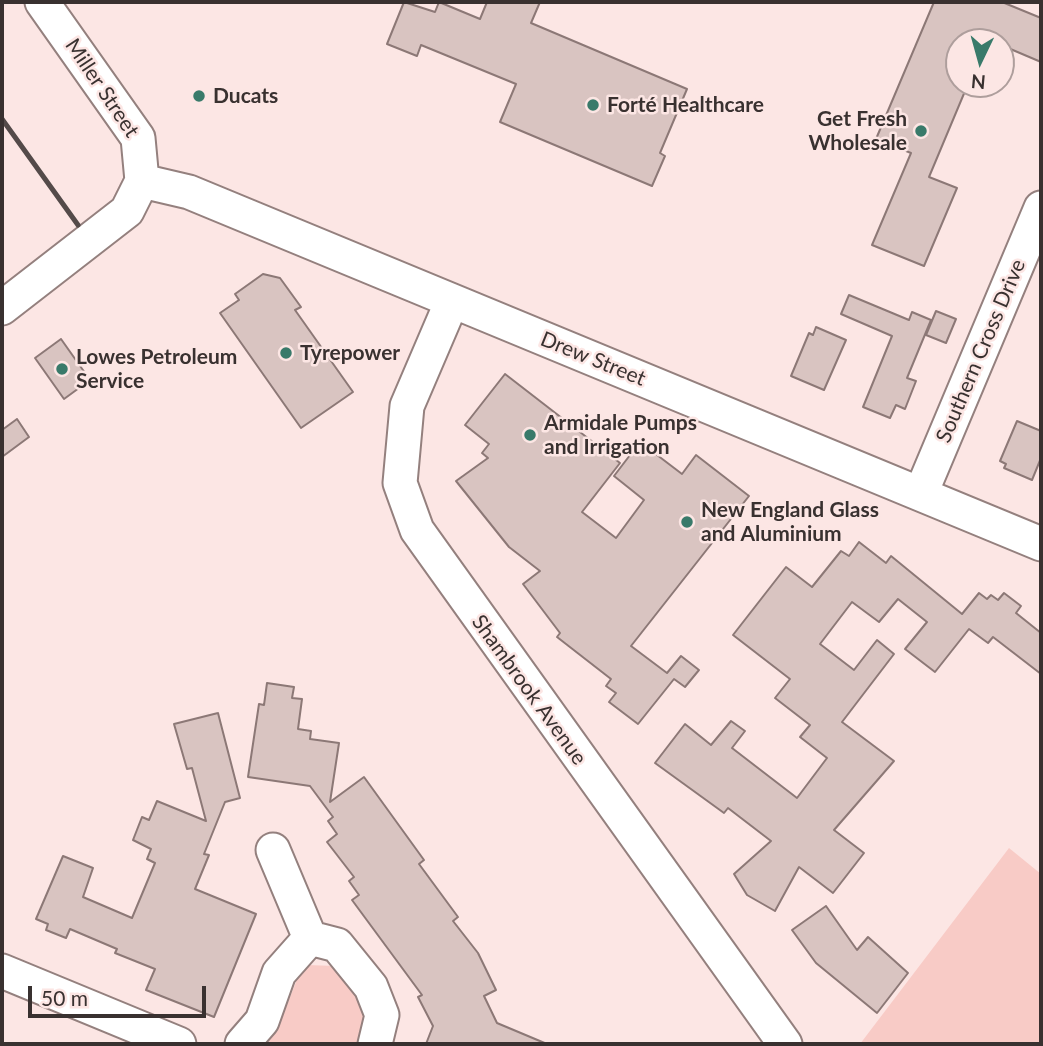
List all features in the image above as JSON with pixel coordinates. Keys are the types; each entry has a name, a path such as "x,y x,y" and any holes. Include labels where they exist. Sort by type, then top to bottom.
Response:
{"street":[{"name":"Miller Street","path":"42,2 138,138 142,181"},
{"name":"Drew Street","path":"142,181 189,192 1041,544"},
{"path":"2,308 128,211 142,181"},
{"name":"Southern Cross Drive","path":"921,493 1041,208"},
{"name":"Shambrook Avenue","path":"452,301 407,406 400,483 416,530 785,1044"},
{"path":"272,850 310,938"},
{"path":"242,1044 262,1021 279,972 310,938"},
{"path":"310,938 337,944 371,987 382,1015 375,1044"},
{"path":"2,971 179,1044"}],"shaded area":[{"path":"1009,848 1041,874 1041,1044 860,1044"},
{"path":"307,965 335,966 368,1009 368,1044 257,1044 267,1028 276,1032 296,982 286,976"}],"building":[{"name":"Forté Healthcare","path":"404,2 435,12 439,2 480,19 487,2 540,2 531,23 687,89 660,153 665,156 652,186 500,122 516,84 421,45 417,56 387,44"},
{"path":"934,2 1002,2 1041,18 1041,62 1015,51 1015,28 945,28 945,98 962,98 929,177 957,188 924,266 872,245 911,153 876,139"},
{"name":"Tyrepower","path":"263,274 280,278 301,307 295,310 353,392 301,428 220,313 239,300 235,294"},
{"path":"849,295 909,320 912,312 931,320 907,378 916,381 905,409 896,405 890,418 863,407 892,336 841,314"},
{"path":"936,311 956,319 946,343 926,335"},
{"path":"816,327 846,340 824,390 791,376 809,333 813,335"},
{"name":"Lowes Petroleum Service","path":"61,339 90,380 64,399 35,358"},
{"path":"505,374 620,463 582,512 616,538 644,500 614,476 640,442 682,474 696,455 749,496 631,646 667,673 681,656 699,670 685,687 674,679 638,724 609,702 616,693 606,686 611,679 557,637 560,633 523,584 540,571 509,547 456,481 488,458 482,453 489,444 465,425"},
{"path":"17,419 29,437 2,457 2,430"},
{"path":"1017,421 1041,431 1041,458 1032,480 1004,468 1006,464 1000,461"},
{"path":"859,542 886,563 891,556 962,614 979,593 987,599 991,595 998,600 1004,593 1021,606 1016,613 1041,633 1041,674 993,637 988,643 969,629 935,672 905,649 927,622 898,599 879,622 852,602 820,644 854,670 877,640 894,654 842,722 894,761 834,830 864,853 833,893 799,867 775,911 747,895 734,874 771,841 728,808 724,813 655,763 685,724 711,745 731,721 745,731 732,748 797,798 827,758 800,737 810,725 775,698 790,679 733,635 786,567 812,587 841,551 849,556"},
{"path":"267,683 294,687 292,698 302,699 298,729 311,731 310,739 339,743 330,802 364,777 424,860 419,864 458,917 453,921 478,953 496,990 484,996 497,1023 547,1044 426,1044 433,1026 418,997 422,995 352,900 359,895 349,881 354,877 327,842 337,834 328,821 333,817 310,786 248,777 259,704 264,705"},
{"path":"218,713 240,798 225,802 204,854 209,855 195,889 256,914 214,1017 146,990 155,969 115,953 117,949 70,929 66,938 46,930 48,924 36,919 63,856 93,868 83,897 132,918 155,863 147,859 151,849 133,840 142,817 149,820 157,801 206,821 192,768 187,769 174,724"},
{"path":"826,906 857,950 868,937 908,973 877,1013 816,963 792,930"}],"railway":[{"path":"2,119 78,225"}],"place":[{"name":"Ducats","path":"199,96"},
{"name":"Forté Healthcare","path":"593,105"},
{"name":"Get Fresh Wholesale","path":"921,131"},
{"name":"Tyrepower","path":"286,353"},
{"name":"Lowes Petroleum Service","path":"62,369"},
{"name":"Armidale Pumps and Irrigation","path":"530,435"},
{"name":"New England Glass and Aluminium","path":"687,522"}]}
